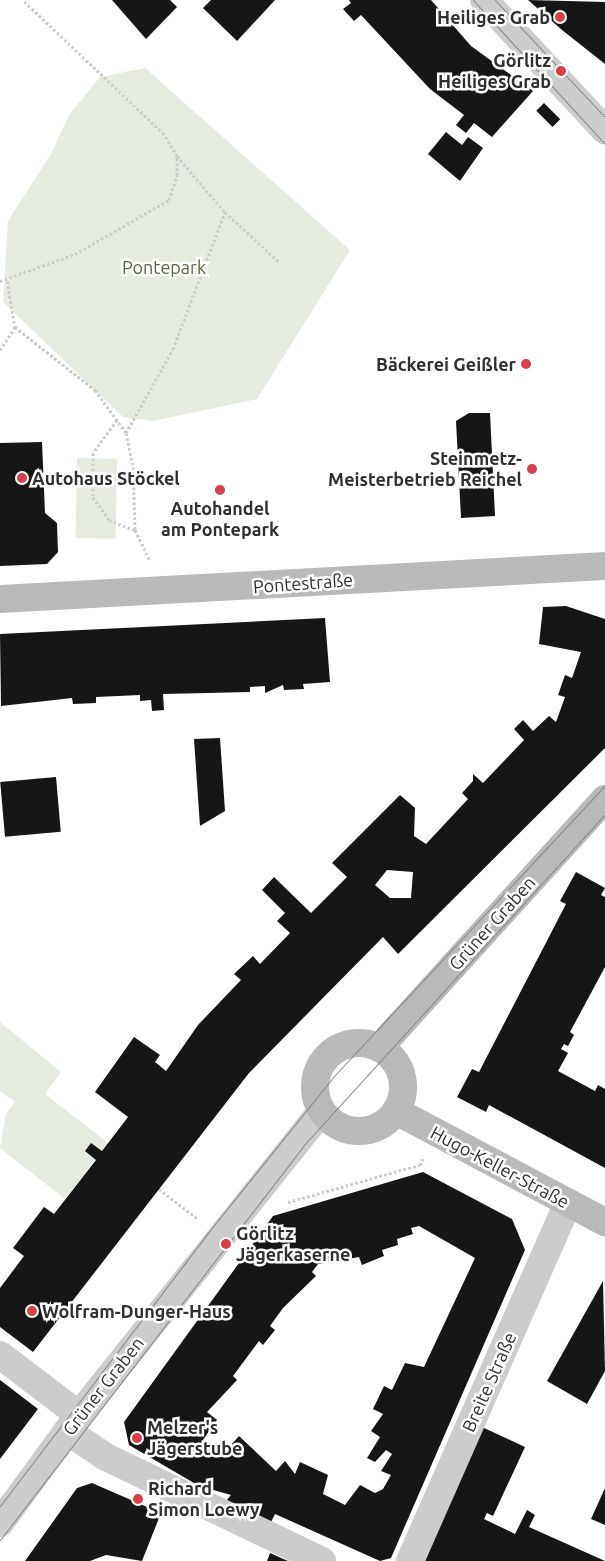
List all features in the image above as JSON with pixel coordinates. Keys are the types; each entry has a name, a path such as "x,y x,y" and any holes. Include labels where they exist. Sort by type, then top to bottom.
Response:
{"street":[{"path":"484,0 605,130"},
{"name":"Pontestraße","path":"0,598 165,591 605,566"},
{"name":"Grüner Graben","path":"379,1048 605,799"},
{"path":"346,1044 379,1048 394,1059 403,1080 396,1111 376,1128 363,1131 338,1126 322,1111 315,1088 323,1061 346,1044"},
{"name":"Grüner Graben","path":"0,1523 73,1423 322,1111"},
{"name":"Hugo-Keller-Straße","path":"396,1111 605,1222"},
{"name":"Breite Straße","path":"410,1561 568,1203"},
{"path":"0,1355 73,1423 106,1457 322,1561"}],"path":[{"path":"23,0 164,134 177,156 224,212 280,263"},
{"path":"0,281 7,282 75,254 168,200 175,190 177,156"},
{"path":"126,433 173,349 224,212"},
{"path":"7,282 15,327 95,390 126,433 133,468 135,530 165,591"},
{"path":"0,350 15,327"},
{"path":"117,420 93,453 93,497 109,520 135,530"},
{"path":"277,1206 420,1165 438,1134"},
{"path":"159,1189 177,1203"}],"green space":[{"name":"Pontepark","path":"145,68 350,250 257,399 153,421 123,417 3,302 8,221 51,154 69,115 100,77"},
{"path":"77,458 117,459 116,539 76,538"},
{"path":"0,1022 61,1072 45,1094 108,1143 65,1199 0,1148 6,1114 15,1102 0,1091"}],"building":[{"path":"112,0 170,0 177,7 146,39"},
{"path":"211,0 275,0 237,41 203,8"},
{"path":"349,0 431,0 471,46 533,91 492,137 474,123 466,133 456,125 464,115 430,89 361,15 354,21 343,9 351,3"},
{"path":"528,0 605,2 605,64 562,30"},
{"path":"544,103 560,119 552,127 536,111"},
{"path":"446,132 462,145 468,137 483,148 460,181 428,154"},
{"path":"469,413 490,413 495,516 461,518 456,421"},
{"name":"Autohaus Stöckel","path":"42,442 45,513 57,523 58,552 47,564 0,566 0,443"},
{"path":"566,606 605,619 605,748 398,954 383,937 249,1073 33,1352 0,1327 0,1288 24,1256 13,1248 44,1207 54,1214 96,1160 85,1151 91,1143 102,1151 128,1117 95,1092 134,1037 160,1055 155,1062 166,1071 198,1025 241,980 234,974 253,956 260,964 290,933 277,921 285,913 262,890 274,877 311,913 347,877 332,863 400,795 415,808 414,836 426,844 468,799 462,793 473,781 473,774 483,783 524,740 514,729 523,720 533,731 549,716 556,722 565,697 558,695 565,675 572,678 581,652 539,644 543,607","holes":["387,870 413,872 411,898 390,898 375,885"]},
{"path":"325,618 330,682 303,684 304,689 284,690 283,685 265,693 265,686 250,687 250,692 163,694 164,710 152,711 151,700 140,701 140,695 96,697 96,703 73,704 72,698 1,706 0,634"},
{"path":"220,738 225,811 200,826 194,739"},
{"path":"56,777 61,832 5,837 0,782"},
{"path":"576,872 605,888 601,895 605,897 605,967 570,1032 574,1035 568,1046 564,1044 561,1049 568,1053 558,1071 595,1091 598,1085 605,1089 605,1168 489,1105 486,1112 457,1097 472,1069 479,1072 566,904 560,901"},
{"path":"423,1172 512,1219 525,1250 391,1558 380,1561 275,1514 269,1526 226,1501 231,1495 199,1486 129,1445 124,1422 273,1216","holes":["419,1226 475,1258 424,1367 405,1363 392,1390 384,1386 373,1409 383,1414 371,1431 380,1437 367,1458 375,1462 386,1450 392,1454 381,1471 391,1475 383,1489 375,1493 360,1485 345,1505 323,1494 328,1475 300,1462 295,1474 285,1461 276,1471 239,1436 223,1454 203,1440 217,1420 207,1412 237,1380 233,1376 259,1341 263,1345 275,1330 270,1326 283,1308 316,1276 312,1272 318,1264 359,1257 362,1265 384,1256 382,1250 398,1245 397,1239 413,1234 411,1228"]},
{"path":"603,1281 605,1371 587,1404 547,1381"},
{"path":"0,1380 38,1409 0,1459"},
{"path":"482,1427 525,1447 493,1516 487,1513 484,1519 515,1534 527,1510 535,1515 529,1527 605,1561 425,1561"},
{"path":"92,1483 161,1513 142,1561 106,1555 90,1561 25,1561 77,1488"},
{"path":"605,1488 605,1525 591,1519"},
{"path":"270,1553 288,1561 267,1561"}],"tram line":[{"path":"473,0 605,144"},
{"path":"495,0 605,117"},
{"path":"0,1506 211,1229 335,1075 605,785"},
{"path":"0,1540 303,1146 605,814"}],"place":[{"name":"Heiliges Grab","path":"560,17"},
{"name":"Görlitz Heiliges Grab","path":"561,71"},
{"name":"Bäckerei Geißler","path":"526,364"},
{"name":"Steinmetz- Meisterbetrieb Reichel","path":"532,469"},
{"name":"Autohaus Stöckel","path":"22,478"},
{"name":"Autohandel am Pontepark","path":"220,490"},
{"name":"Görlitz Jägerkaserne","path":"226,1244"},
{"name":"Wolfram-Dunger-Haus","path":"32,1311"},
{"name":"Melzer's Jägerstube","path":"137,1438"},
{"name":"Richard Simon Loewy","path":"138,1499"}]}
